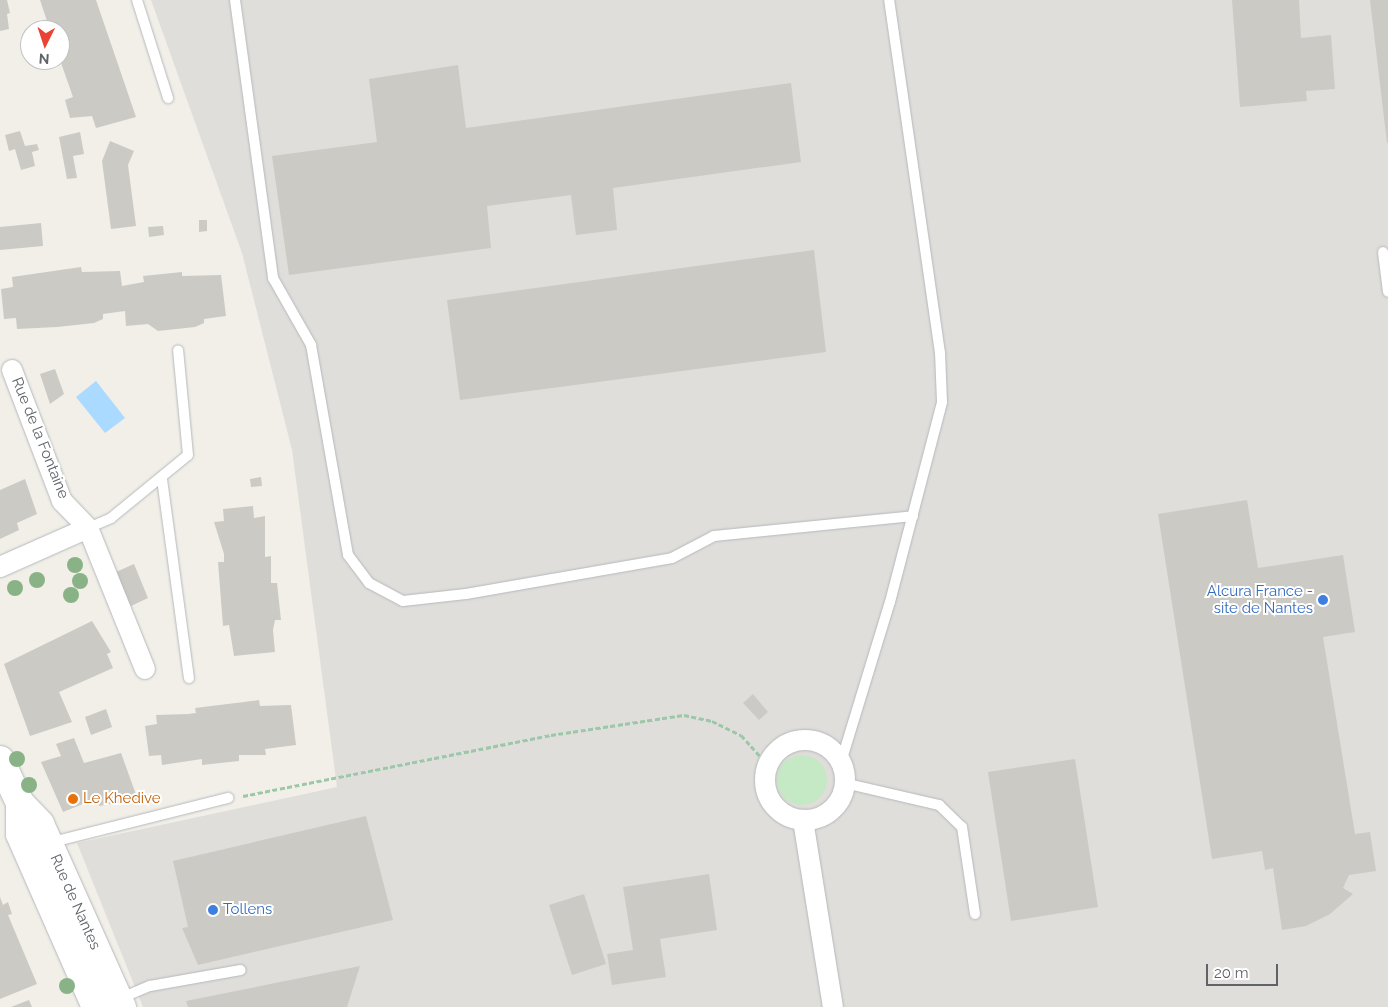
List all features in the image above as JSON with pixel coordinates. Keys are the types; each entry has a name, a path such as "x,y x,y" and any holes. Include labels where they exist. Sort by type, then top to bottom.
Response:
{"main road":[{"name":"Rue de Nantes","path":"0,760 20,803 40,824 49,843 112,1004"},
{"name":"Rue de Nantes","path":"20,803 20,834 112,1004"}],"street":[{"name":"Rue de la Fontaine","path":"12,370 62,501 88,528 145,669"},
{"path":"0,567 88,528"},
{"path":"796,741 822,744 841,762 844,783 839,802 829,812 803,820 785,814 771,802 766,790 768,765 774,754 796,741"},
{"path":"803,820 833,1007"}],"lane":[{"path":"137,0 168,98"},
{"path":"235,0 273,278 311,345 348,556 369,583 403,601 466,594 672,558 714,536 913,516"},
{"path":"841,762 913,516 942,402 940,353 889,0"},
{"path":"1383,252 1388,292"},
{"path":"88,528 112,518 162,479 188,455 178,350"},
{"path":"162,479 190,678"},
{"path":"844,783 938,805 962,827 974,914"},
{"path":"49,843 228,798"},
{"path":"112,1004 150,986 241,970"}],"path":[{"path":"228,798 542,737 684,715 712,721 741,735 768,765"}],"shaded area":[{"path":"151,0 1388,0 1388,1007 143,1007 77,843 337,787 292,450 242,253"}],"green space":[{"path":"802,755 811,757 822,766 827,780 825,789 816,800 802,805 793,803 782,794 777,780 779,771 788,760"}],"water":[{"path":"96,381 125,418 105,433 76,397"}],"building":[{"path":"0,0 7,0 10,13 7,14 9,29 0,31"},
{"path":"40,0 96,0 136,117 96,128 92,116 70,118 65,100 73,97 64,70 70,70 70,20 47,20"},
{"path":"1232,0 1299,0 1301,38 1331,35 1335,89 1306,91 1307,101 1240,107"},
{"path":"1370,0 1388,0 1388,143 1387,143"},
{"path":"458,65 466,128 791,83 801,162 613,188 617,230 576,235 571,195 487,206 491,248 289,275 272,156 377,142 369,79"},
{"path":"20,131 25,146 37,144 39,150 32,152 35,166 21,170 15,149 9,151 5,135"},
{"path":"80,132 84,154 73,156 77,178 67,179 59,137"},
{"path":"110,141 134,151 128,165 136,226 111,229 102,161"},
{"path":"199,220 207,220 207,231 199,232"},
{"path":"41,223 43,246 0,250 0,227"},
{"path":"163,226 164,235 149,237 148,227"},
{"path":"814,250 826,352 460,400 447,300"},
{"path":"81,267 82,272 120,271 122,286 144,282 143,276 182,272 182,276 221,275 226,316 204,319 204,323 195,327 158,331 148,324 126,326 125,311 103,314 103,319 94,323 57,327 17,329 16,318 4,319 1,289 13,287 12,277"},
{"path":"55,369 64,394 50,404 40,374"},
{"path":"261,477 262,486 251,487 250,479"},
{"path":"25,479 37,514 17,523 19,530 0,539 0,490"},
{"path":"1247,500 1258,568 1343,555 1355,632 1323,637 1355,834 1370,832 1376,871 1349,875 1343,888 1353,894 1330,914 1306,926 1282,930 1273,868 1265,870 1262,851 1212,859 1158,514"},
{"path":"253,506 254,518 265,516 265,557 271,556 271,583 277,583 281,620 275,620 273,630 275,652 234,656 229,625 223,626 218,562 224,562 224,554 214,522 224,521 223,509"},
{"path":"134,564 148,598 131,606 116,572"},
{"path":"92,621 111,652 107,654 113,668 59,692 72,722 30,736 4,664"},
{"path":"753,694 768,712 759,720 743,703"},
{"path":"259,700 260,706 291,705 296,745 265,749 266,755 239,755 239,761 202,765 202,759 162,765 161,755 149,756 145,726 157,724 156,715 196,713 195,708"},
{"path":"106,709 112,727 91,735 85,717"},
{"path":"74,738 84,763 121,753 138,800 99,806 98,798 63,812 41,762 61,756 56,744"},
{"path":"1075,759 1098,907 1011,921 988,772"},
{"path":"366,816 393,920 198,965 182,928 188,927 173,861"},
{"path":"709,874 717,930 660,939 666,977 612,985 607,954 633,950 623,887"},
{"path":"584,894 606,964 572,975 549,905"},
{"path":"0,897 3,905 8,902 12,914 8,915 37,984 0,999"},
{"path":"360,966 347,1007 188,1007 186,1001"},
{"path":"29,1000 32,1007 11,1007"}],"place":[{"name":"Alcura France - site de Nantes","path":"1323,600"},
{"name":"Le Khedive","path":"73,799"},
{"name":"Tollens","path":"213,910"}]}
